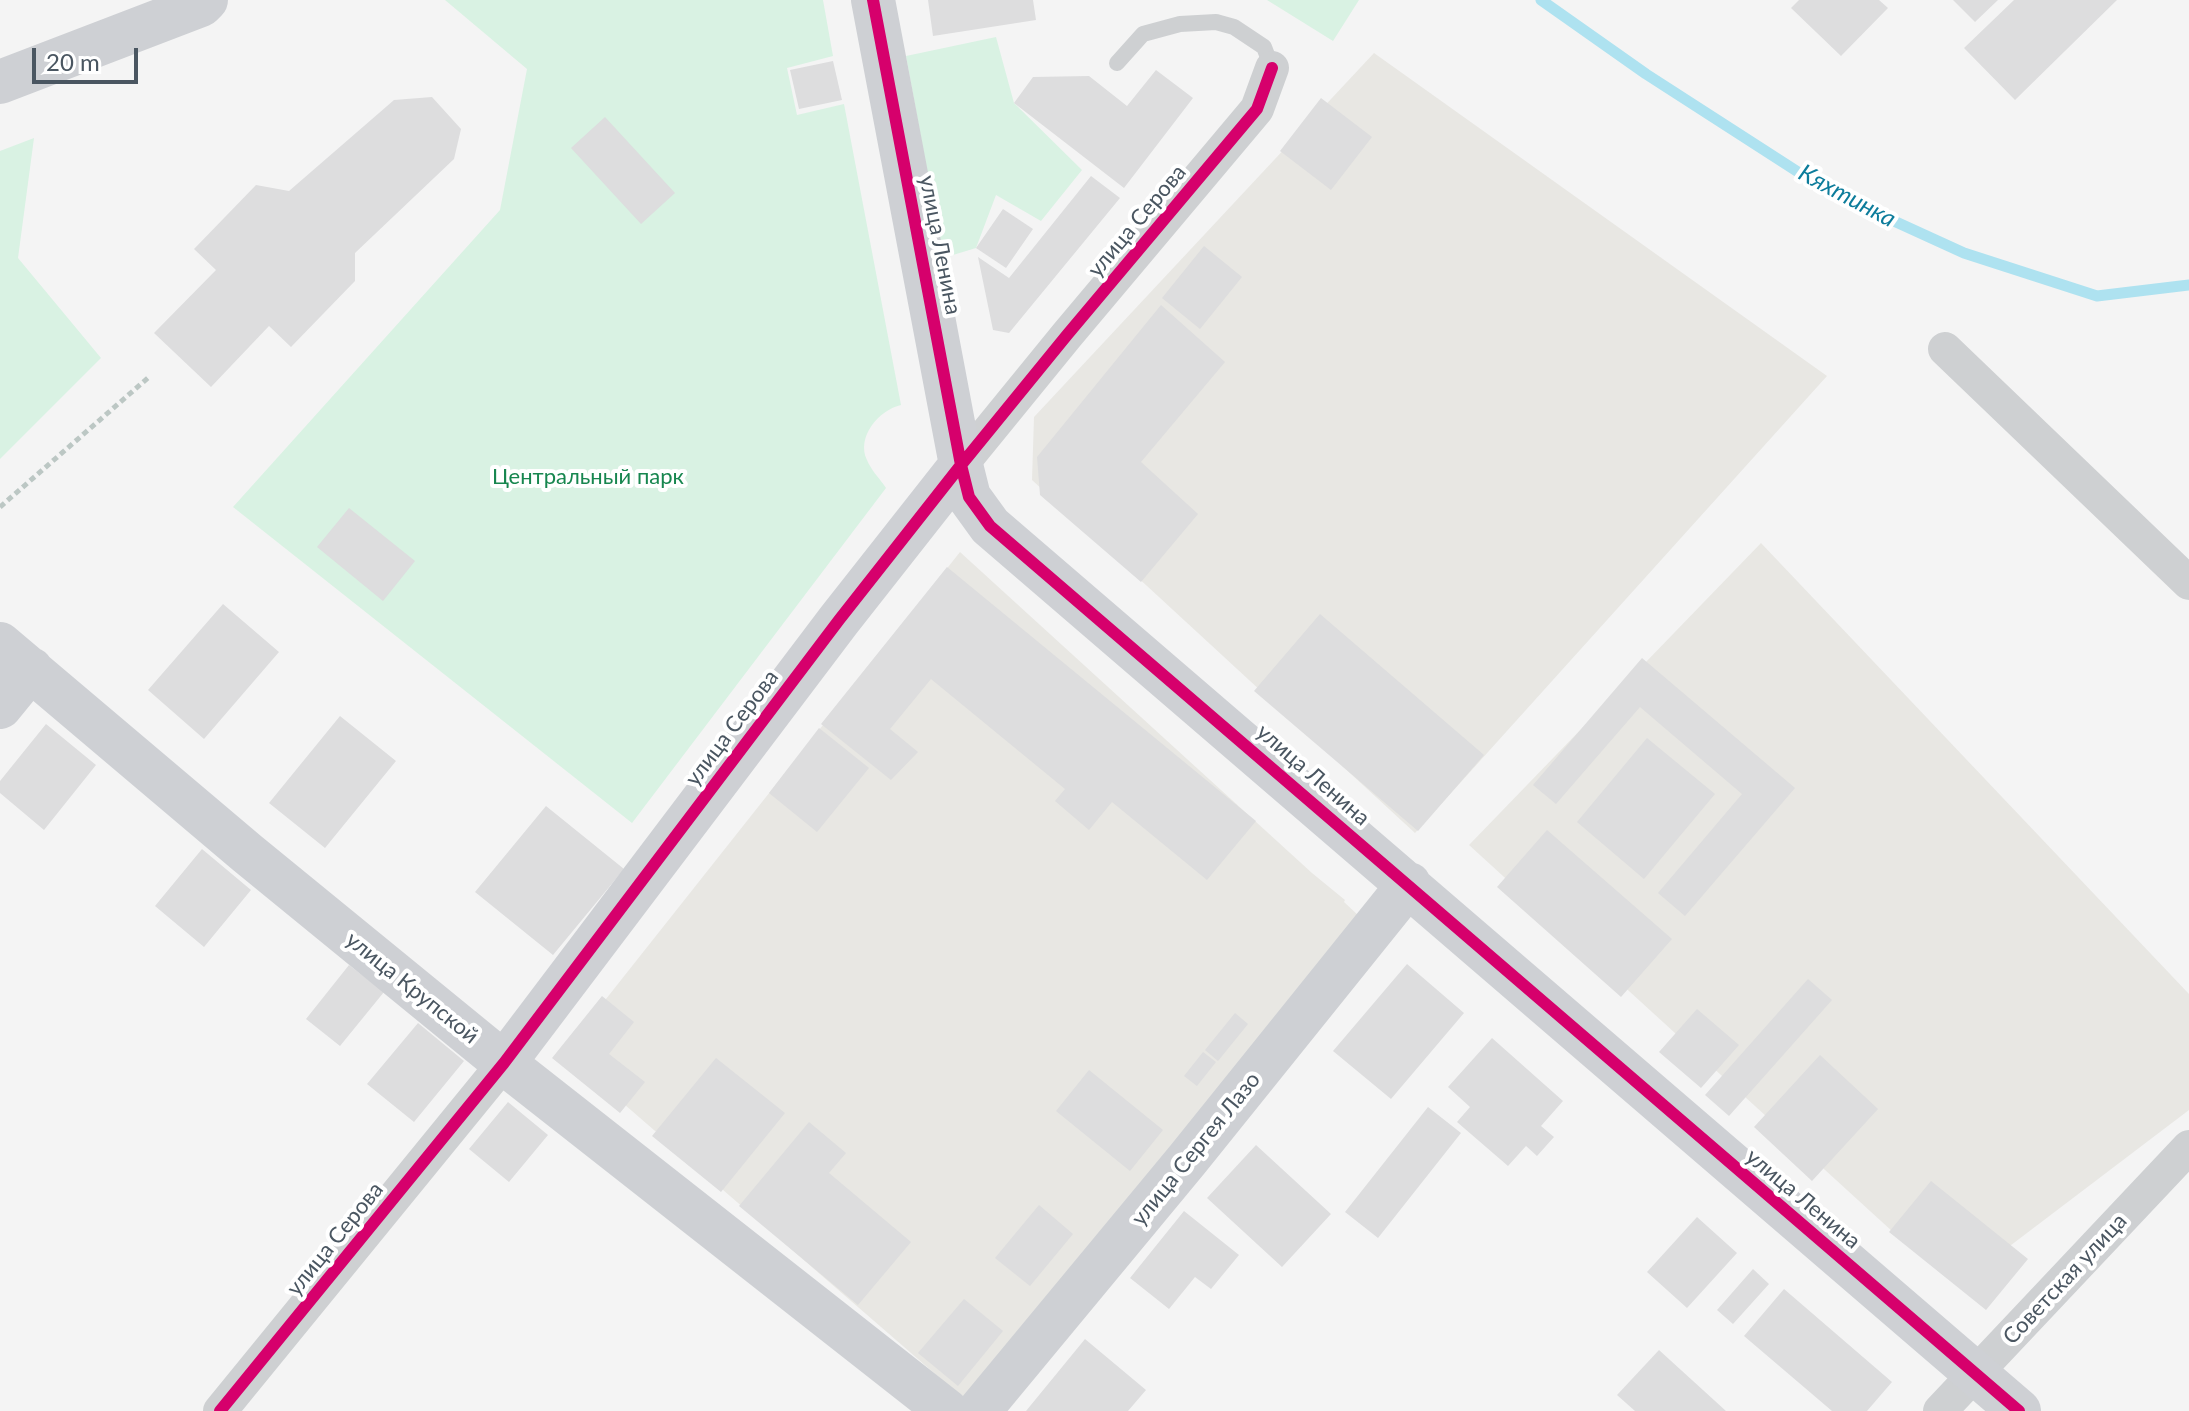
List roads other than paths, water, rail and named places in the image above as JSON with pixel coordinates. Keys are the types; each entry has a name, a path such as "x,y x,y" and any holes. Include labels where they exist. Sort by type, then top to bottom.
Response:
{"street":[{"path":"0,82 201,5 206,0"},
{"name":"улица Ленина","path":"873,0 961,465 969,497 990,526 2019,1411"},
{"name":"улица Серова","path":"220,1411 504,1063 839,620 961,465 1257,109 1272,68"},
{"path":"1945,349 2189,583"},
{"path":"0,707 16,656"},
{"name":"улица Крупской","path":"16,656 247,853 504,1063 947,1411"},
{"name":"улица Сергея Лазо","path":"979,1411 1187,1160 1409,884"},
{"name":"Советская улица","path":"1940,1411 2189,1147"}],"lane":[{"path":"1117,63 1143,34 1180,24 1216,22 1234,27 1264,47 1272,68"}],"waterway":[{"name":"Кяхтинка","path":"1541,0 1646,74 1826,190 1964,253 2097,296 2189,285"}],"park label":[{"name":"Центральный парк","path":"588,477"}]}
